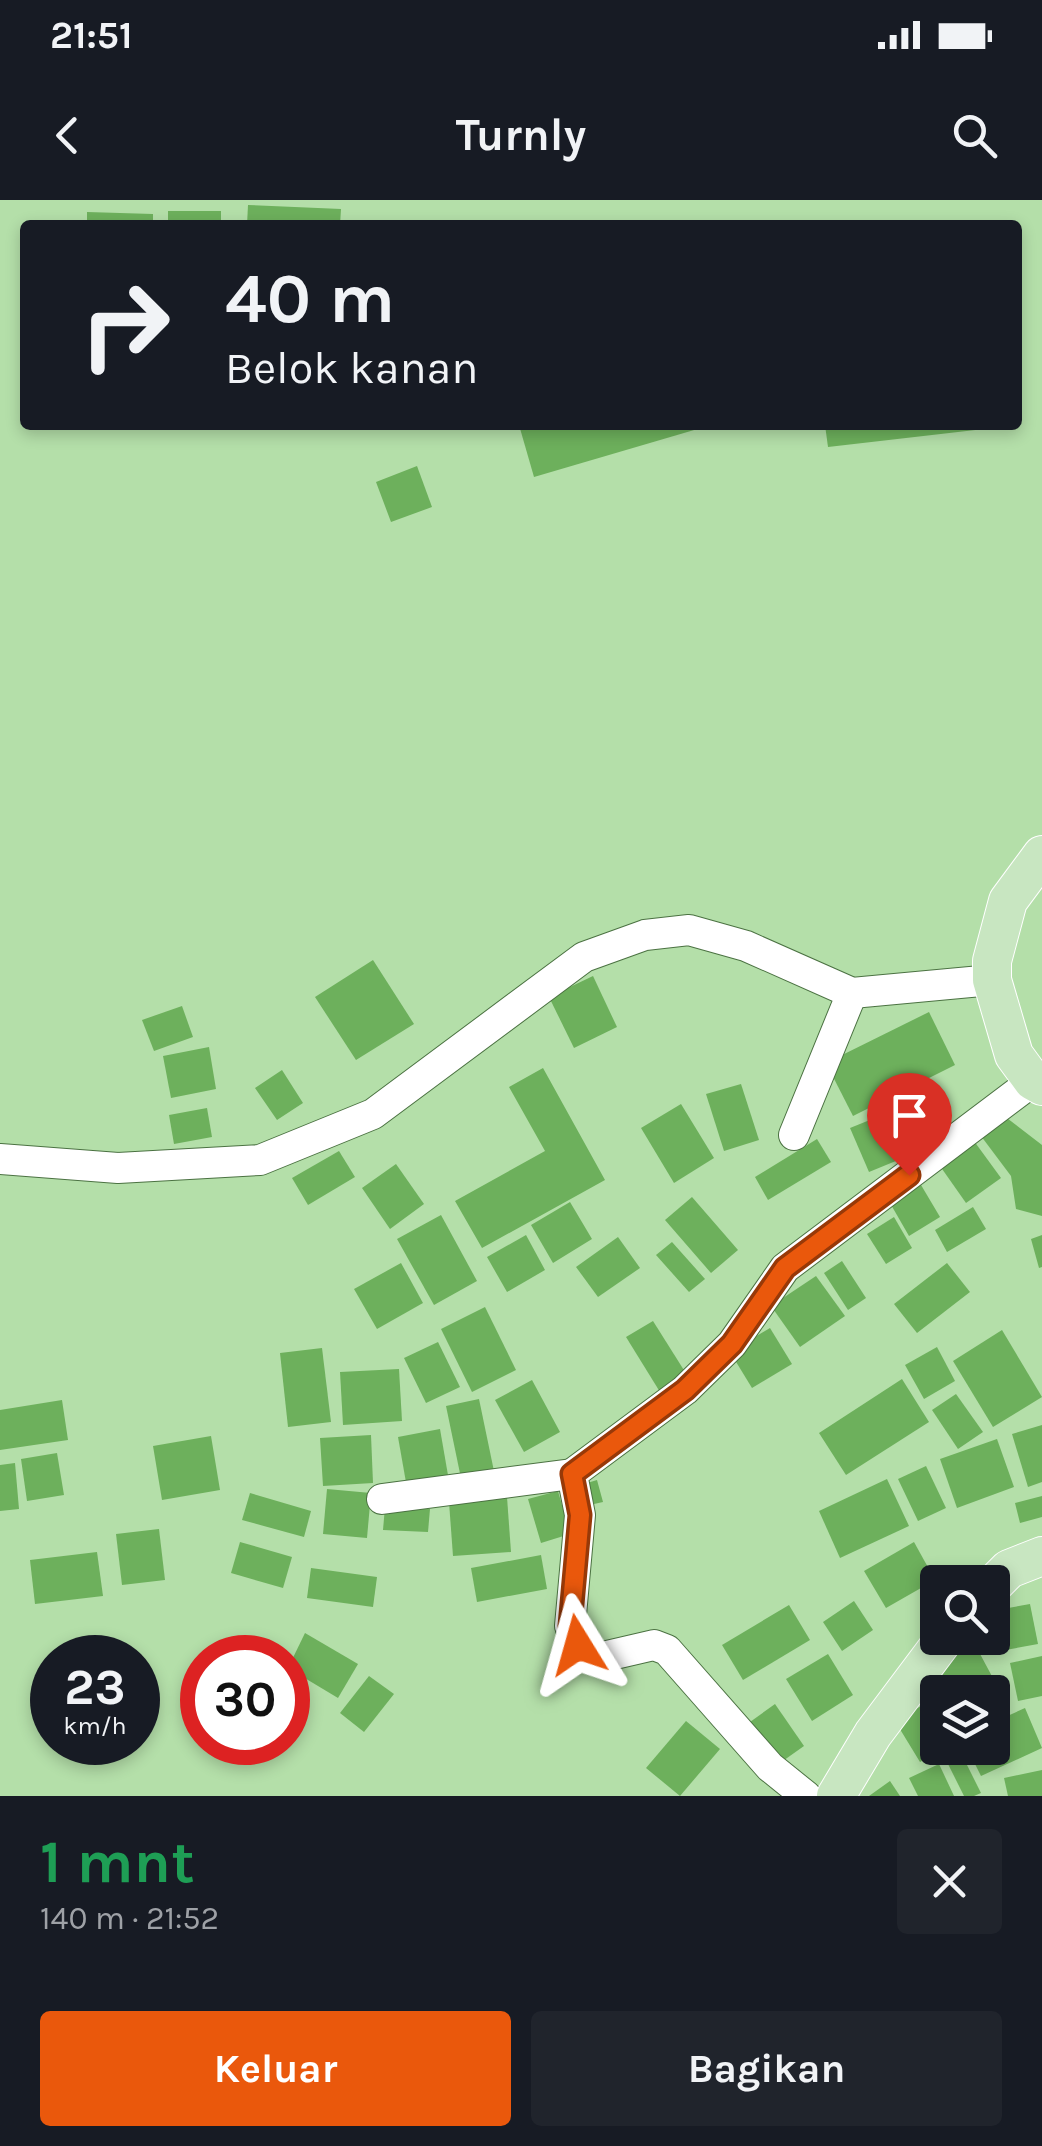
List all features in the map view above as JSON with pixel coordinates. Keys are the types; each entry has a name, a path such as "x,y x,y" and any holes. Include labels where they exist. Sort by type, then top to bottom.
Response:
{"main road":[{"path":"1038,1083 1014,1055 992,980 992,961 1008,902 1042,856"},
{"path":"1010,1567 1042,1556"},
{"path":"836,1796 874,1734 932,1655"}],"street":[{"path":"0,1159 118,1168 260,1160 373,1114 584,957 645,935 689,930 746,946 852,993 992,980"},
{"path":"794,1135 852,993"},
{"path":"382,1499 572,1474 685,1390 732,1344 785,1268 1038,1083"},
{"path":"572,1474 580,1515 572,1580 573,1639 598,1658 654,1645 668,1650 770,1767 806,1796"}],"building":[{"path":"248,205 341,209 340,220 247,220"},
{"path":"168,211 221,211 221,220 168,220"},
{"path":"87,212 153,214 153,220 87,220"},
{"path":"520,430 694,430 534,477"},
{"path":"826,430 975,430 828,447"},
{"path":"417,466 432,507 391,522 376,482"},
{"path":"373,960 414,1024 356,1060 315,997"},
{"path":"593,976 617,1027 574,1048 549,997"},
{"path":"182,1006 193,1037 154,1051 142,1020"},
{"path":"929,1012 955,1065 853,1116 826,1063"},
{"path":"209,1047 216,1089 171,1098 163,1056"},
{"path":"543,1068 605,1180 482,1248 455,1201 545,1151 509,1087"},
{"path":"282,1070 303,1103 277,1120 255,1088"},
{"path":"741,1084 759,1140 724,1151 706,1094"},
{"path":"929,1096 947,1140 869,1172 850,1128"},
{"path":"681,1104 714,1158 674,1183 641,1128"},
{"path":"207,1108 212,1137 174,1144 169,1115"},
{"path":"1003,1115 1042,1145 1042,1216 1016,1209 1011,1176 981,1136"},
{"path":"817,1139 831,1162 768,1200 755,1177"},
{"path":"974,1141 1001,1178 966,1203 940,1166"},
{"path":"339,1151 355,1177 308,1205 292,1178"},
{"path":"396,1164 424,1204 390,1229 362,1188"},
{"path":"921,1185 940,1217 909,1236 890,1203"},
{"path":"692,1197 738,1250 711,1273 665,1220"},
{"path":"570,1202 592,1239 553,1263 531,1225"},
{"path":"973,1207 986,1229 947,1252 935,1230"},
{"path":"441,1215 477,1281 434,1305 397,1239"},
{"path":"894,1217 912,1248 886,1264 867,1234"},
{"path":"526,1235 545,1270 507,1292 487,1257"},
{"path":"1042,1235 1042,1267 1039,1268 1031,1239"},
{"path":"618,1237 640,1268 598,1297 576,1267"},
{"path":"672,1242 705,1279 689,1292 656,1255"},
{"path":"842,1261 866,1298 848,1310 824,1273"},
{"path":"401,1263 423,1303 377,1329 354,1289"},
{"path":"947,1263 970,1292 917,1333 894,1304"},
{"path":"816,1276 845,1316 800,1347 771,1306"},
{"path":"485,1307 516,1370 472,1392 441,1329"},
{"path":"653,1321 687,1375 660,1392 626,1337"},
{"path":"770,1328 792,1364 752,1388 730,1352"},
{"path":"1002,1330 1042,1397 993,1427 953,1361"},
{"path":"438,1342 460,1387 426,1403 404,1358"},
{"path":"937,1347 955,1381 924,1399 905,1365"},
{"path":"322,1348 331,1422 288,1427 280,1353"},
{"path":"399,1369 402,1421 343,1425 340,1372"},
{"path":"902,1379 929,1422 846,1475 819,1433"},
{"path":"532,1380 560,1432 524,1452 495,1400"},
{"path":"956,1394 983,1432 958,1449 932,1410"},
{"path":"479,1399 495,1476 462,1483 446,1406"},
{"path":"62,1400 68,1440 0,1450 0,1410"},
{"path":"1042,1425 1042,1482 1028,1487 1012,1434"},
{"path":"440,1429 449,1481 407,1488 398,1437"},
{"path":"371,1435 373,1483 323,1486 320,1438"},
{"path":"211,1436 220,1490 162,1500 153,1446"},
{"path":"997,1439 1014,1487 957,1508 940,1459"},
{"path":"57,1453 64,1495 27,1501 21,1459"},
{"path":"15,1463 19,1509 0,1511 0,1465"},
{"path":"926,1466 946,1508 918,1521 898,1479"},
{"path":"887,1479 909,1526 840,1558 819,1511"},
{"path":"597,1480 603,1502 594,1504 587,1483"},
{"path":"327,1489 371,1493 367,1538 323,1534"},
{"path":"558,1491 570,1534 541,1543 528,1499"},
{"path":"250,1493 311,1511 304,1537 242,1520"},
{"path":"1042,1496 1042,1517 1020,1523 1015,1503"},
{"path":"507,1497 511,1552 453,1556 449,1502"},
{"path":"385,1507 430,1509 428,1532 383,1530"},
{"path":"159,1529 165,1580 122,1585 116,1534"},
{"path":"240,1542 292,1557 283,1588 231,1573"},
{"path":"914,1542 927,1565 920,1565 920,1589 886,1608 864,1571"},
{"path":"97,1552 103,1596 35,1604 30,1560"},
{"path":"541,1555 547,1589 477,1602 471,1568"},
{"path":"311,1568 377,1577 373,1607 307,1598"},
{"path":"854,1601 873,1630 842,1651 823,1622"},
{"path":"1030,1604 1038,1644 1010,1649 1010,1608"},
{"path":"789,1605 810,1640 743,1680 722,1645"},
{"path":"310,1636 358,1664 338,1698 310,1681"},
{"path":"828,1654 853,1695 812,1721 786,1679"},
{"path":"956,1655 981,1655 991,1675 936,1675"},
{"path":"1042,1656 1042,1696 1018,1701 1010,1663"},
{"path":"369,1676 394,1694 364,1732 340,1713"},
{"path":"775,1704 804,1746 780,1763 750,1722"},
{"path":"920,1707 920,1762 895,1721"},
{"path":"1025,1708 1042,1748 1010,1763 1010,1715"},
{"path":"686,1721 720,1749 680,1796 646,1768"},
{"path":"939,1765 954,1796 918,1796 909,1778"},
{"path":"948,1765 967,1765 981,1793 964,1796"},
{"path":"976,1765 1005,1765 981,1776"},
{"path":"1042,1770 1042,1796 1008,1796 1004,1778"},
{"path":"890,1781 900,1796 869,1796"}],"route":[{"path":"578,1645 570,1626 580,1515 572,1474 685,1390 732,1344 785,1268 909,1175"}]}
